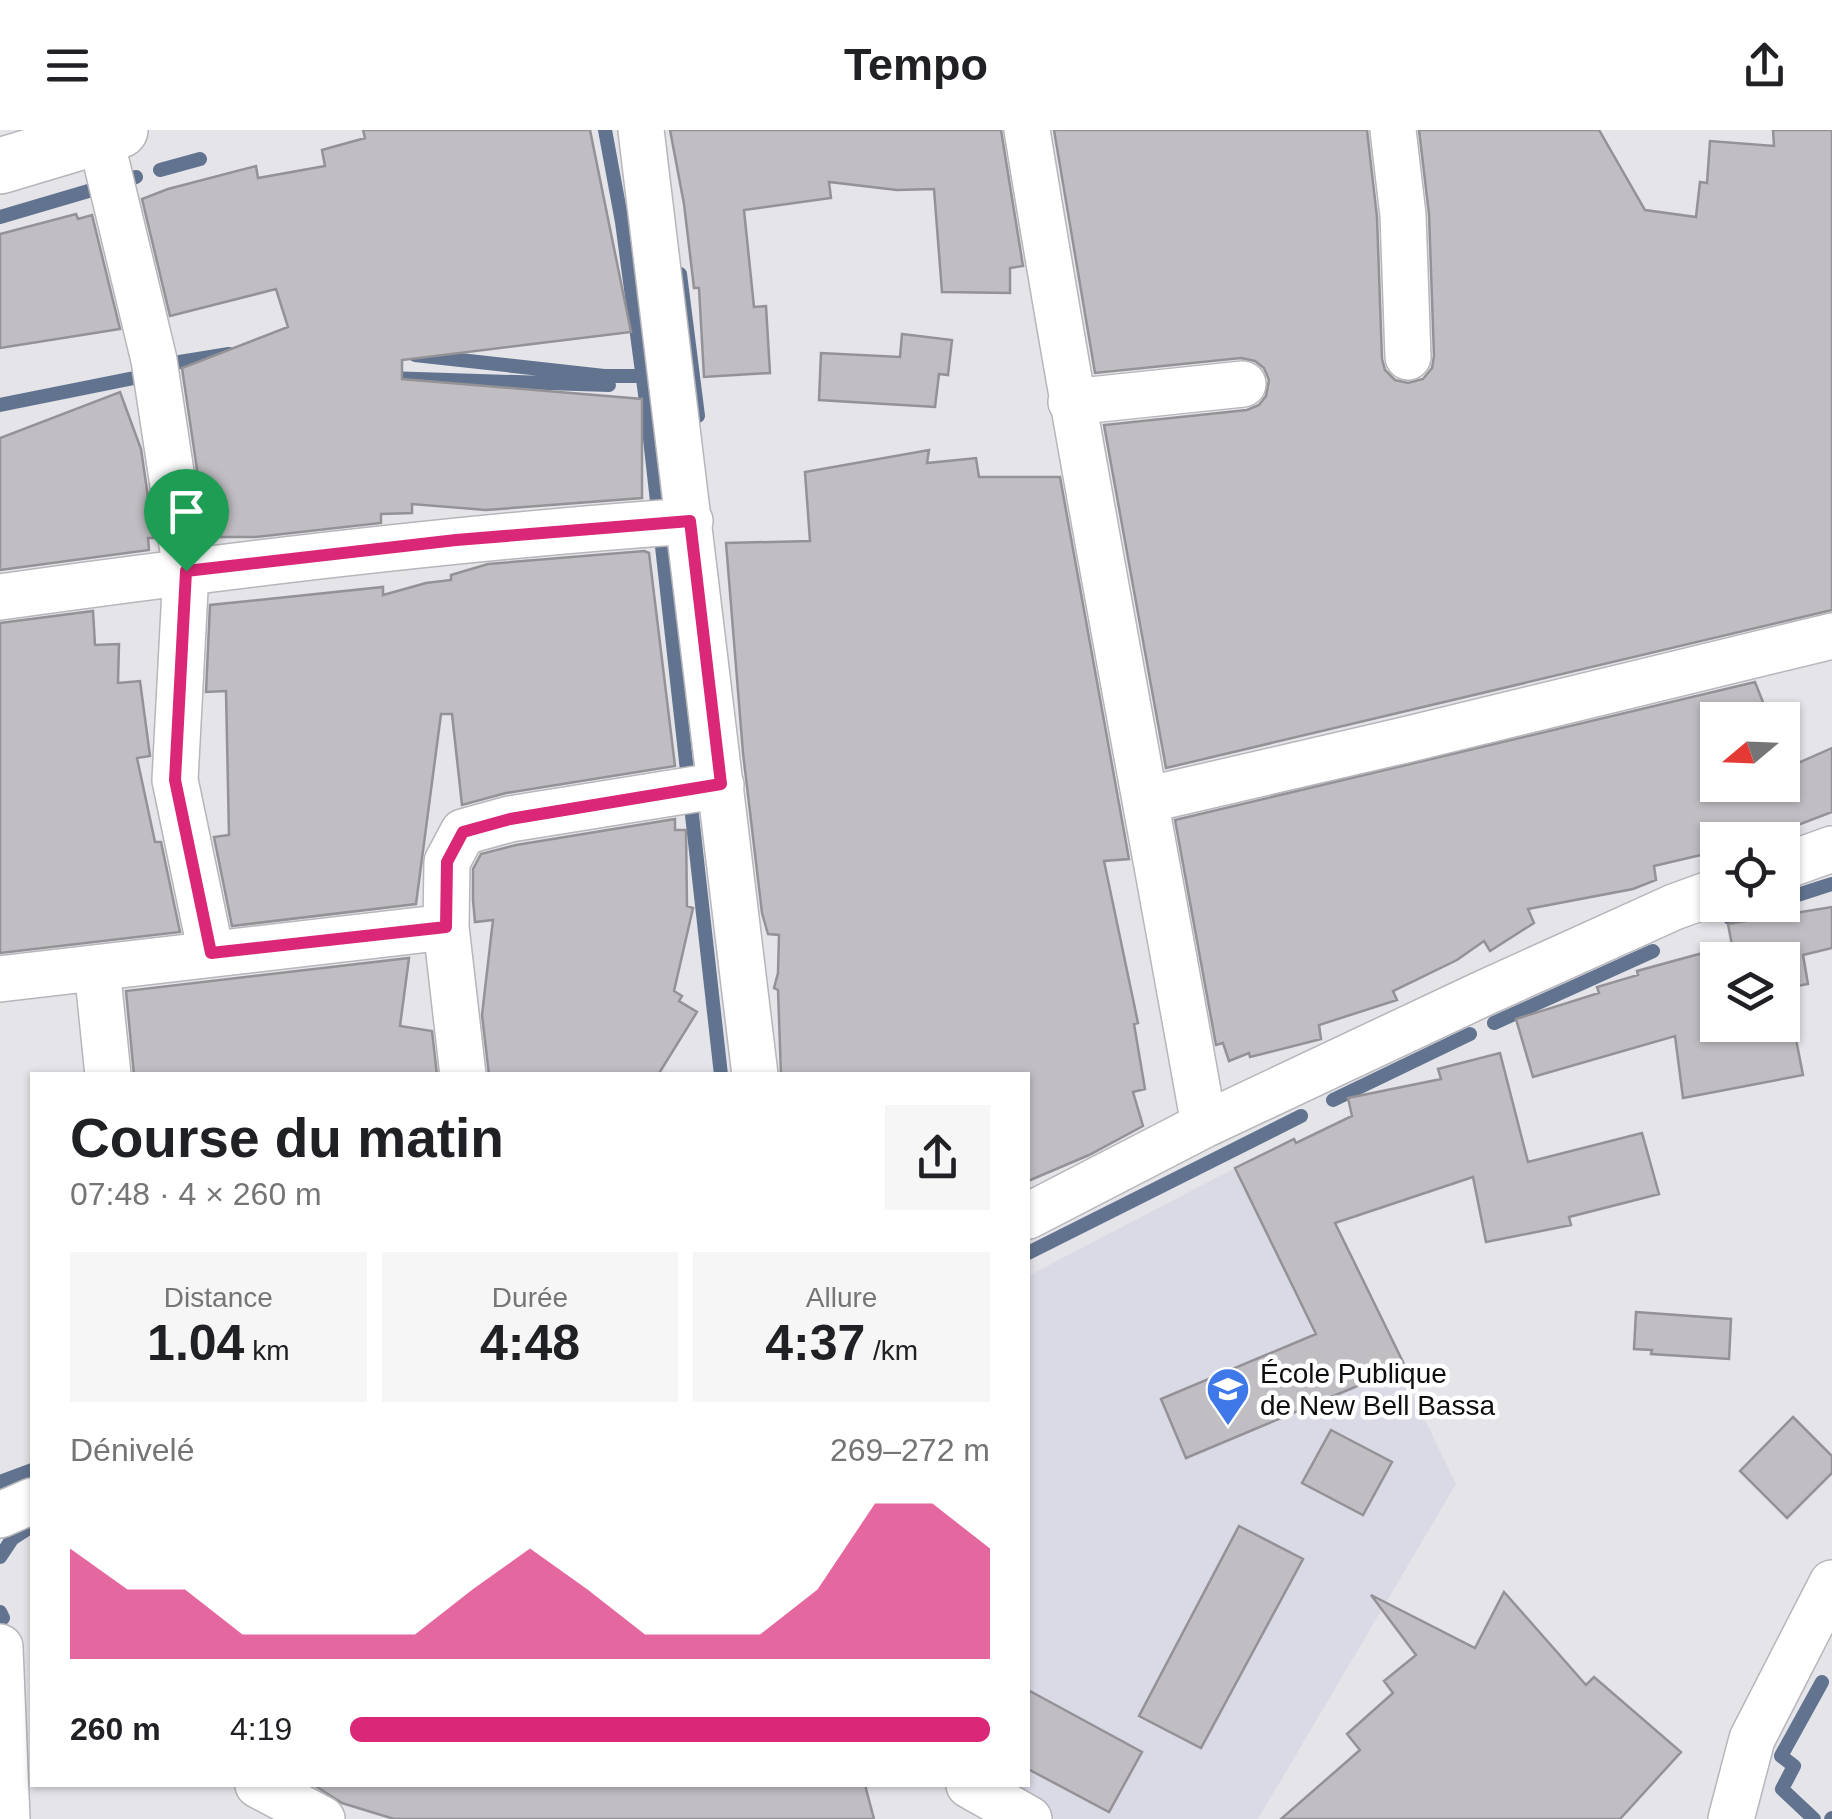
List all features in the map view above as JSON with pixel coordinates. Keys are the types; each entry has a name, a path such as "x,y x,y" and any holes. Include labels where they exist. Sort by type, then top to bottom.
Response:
{"main road":[{"path":"0,166 110,133"}],"street":[{"path":"641,130 755,1072"},
{"path":"1027,130 1071,402 1204,1126"},
{"path":"1393,130 1403,215 1408,357"},
{"path":"110,133 154,360 186,571 175,780 211,953"},
{"path":"1071,402 1243,384"},
{"path":"0,596 456,540 690,521"},
{"path":"1146,800 1832,636"},
{"path":"463,1072 446,927 447,862 463,832 510,819 721,784"},
{"path":"1800,862 1832,850"},
{"path":"1030,1215 1204,1126 1484,992 1700,898"},
{"path":"0,979 446,927"},
{"path":"98,968 108,1072"},
{"path":"0,1516 30,1501"},
{"path":"1731,1819 1752,1739 1832,1584"},
{"path":"0,1647 30,1664"},
{"path":"0,1647 7,1819"},
{"path":"262,1787 322,1819"},
{"path":"973,1787 1029,1819"}],"shaded area":[{"name":"École Publique de New Bell Bassa","path":"1308,1137 1317,1154 1305,1161 1406,1367 1401,1371 1456,1484 1258,1819 1055,1819 995,1787 1030,1787 1030,1275 1235,1168 1294,1139 1297,1143"}],"building":[{"path":"363,130 590,130 631,332 402,360 402,379 642,399 642,498 486,510 412,504 412,513 381,514 381,523 256,537 207,537 182,368 288,327 276,289 170,316 142,199 256,166 258,178 325,166 322,150 365,138"},
{"path":"670,130 1001,130 1023,266 1010,268 1010,293 942,292 934,189 897,190 829,182 831,198 744,210 754,307 766,306 770,373 704,377 699,288 694,288"},
{"path":"1054,130 1367,130 1377,217 1382,359 1385,370 1395,380 1408,383 1423,379 1432,368 1434,356 1429,214 1419,130 1599,130 1645,210 1696,217 1700,182 1707,183 1710,141 1774,146 1773,130 1832,130 1832,610 1166,768 1104,425 1247,410 1259,405 1266,396 1269,380 1264,368 1241,358 1095,373"},
{"path":"76,214 78,219 92,215 120,329 0,348 0,234"},
{"path":"902,334 952,340 948,375 939,374 935,407 819,400 821,353 900,357"},
{"path":"120,392 141,449 154,538 148,538 149,550 0,570 0,438"},
{"path":"929,450 927,463 976,458 979,477 1060,477 1129,859 1104,861 1138,1023 1134,1024 1145,1089 1133,1092 1143,1126 1030,1180 1030,1072 781,1072 778,990 774,988 779,935 768,934 762,913 743,753 726,543 810,541 805,472"},
{"path":"649,553 675,766 506,793 462,805 452,714 441,714 416,904 232,926 214,837 229,835 226,691 206,692 210,605 383,587 383,595 451,580 451,575 488,564"},
{"path":"93,611 95,645 119,644 118,683 140,681 150,756 137,758 155,842 161,842 180,932 0,953 0,623"},
{"path":"1755,682 1763,702 1700,702 1700,802 1800,802 1800,762 1832,748 1832,812 1800,824 1700,822 1700,855 1654,866 1656,880 1633,889 1528,909 1534,923 1490,951 1484,941 1457,960 1393,991 1397,1000 1319,1025 1321,1039 1250,1057 1249,1053 1229,1061 1223,1043 1216,1045 1175,820"},
{"path":"675,819 675,830 686,830 687,906 693,908 674,991 682,996 679,1001 697,1012 660,1072 489,1072 482,1015 493,920 475,922 473,869 481,854"},
{"path":"1832,907 1832,948 1803,955 1808,984 1800,985 1800,942 1731,942 1728,924 1800,922 1800,912"},
{"path":"1700,954 1700,1042 1797,1042 1803,1075 1683,1098 1675,1036 1533,1077 1516,1019 1599,993 1597,987 1638,975 1637,971"},
{"path":"409,958 400,1026 432,1031 437,1072 134,1072 126,991"},
{"path":"1500,1053 1528,1162 1642,1133 1659,1194 1569,1217 1571,1225 1486,1242 1473,1177 1335,1223 1405,1366 1186,1458 1161,1399 1316,1334 1235,1168 1352,1116 1348,1098 1441,1079 1438,1069"},
{"path":"1636,1312 1731,1319 1729,1359 1651,1354 1652,1350 1634,1349"},
{"path":"1793,1417 1832,1456 1832,1473 1787,1518 1740,1471"},
{"path":"1331,1430 1392,1462 1363,1515 1302,1483"},
{"path":"1239,1526 1303,1559 1201,1748 1139,1716"},
{"path":"1504,1592 1586,1685 1594,1677 1681,1752 1620,1819 1281,1819 1360,1750 1347,1734 1393,1693 1384,1681 1416,1655 1371,1595 1475,1648"},
{"path":"1030,1691 1142,1752 1109,1812 1030,1770"},
{"path":"317,1787 866,1787 874,1819 394,1819 342,1803"}],"waterway":[{"path":"605,130 622,222 645,394 721,1072"},
{"path":"160,170 200,159"},
{"path":"0,217 136,177"},
{"path":"680,274 698,416"},
{"path":"161,365 229,354"},
{"path":"415,355 604,376 643,376"},
{"path":"0,405 139,377"},
{"path":"386,378 609,385"},
{"path":"1800,894 1832,884"},
{"path":"1494,1023 1653,951"},
{"path":"1333,1100 1470,1034"},
{"path":"1030,1252 1301,1116"},
{"path":"0,1482 30,1471"},
{"path":"0,1557 12,1539 30,1527"},
{"path":"0,1612 3,1618"},
{"path":"1814,1819 1782,1789 1794,1766 1781,1756 1822,1682"}],"place":[{"name":"École Publique de New Bell Bassa","path":"1228,1427"}],"route":[{"path":"690,521 721,784 510,819 463,832 447,862 446,927 211,953 175,780 186,571 456,540 690,521"}]}
